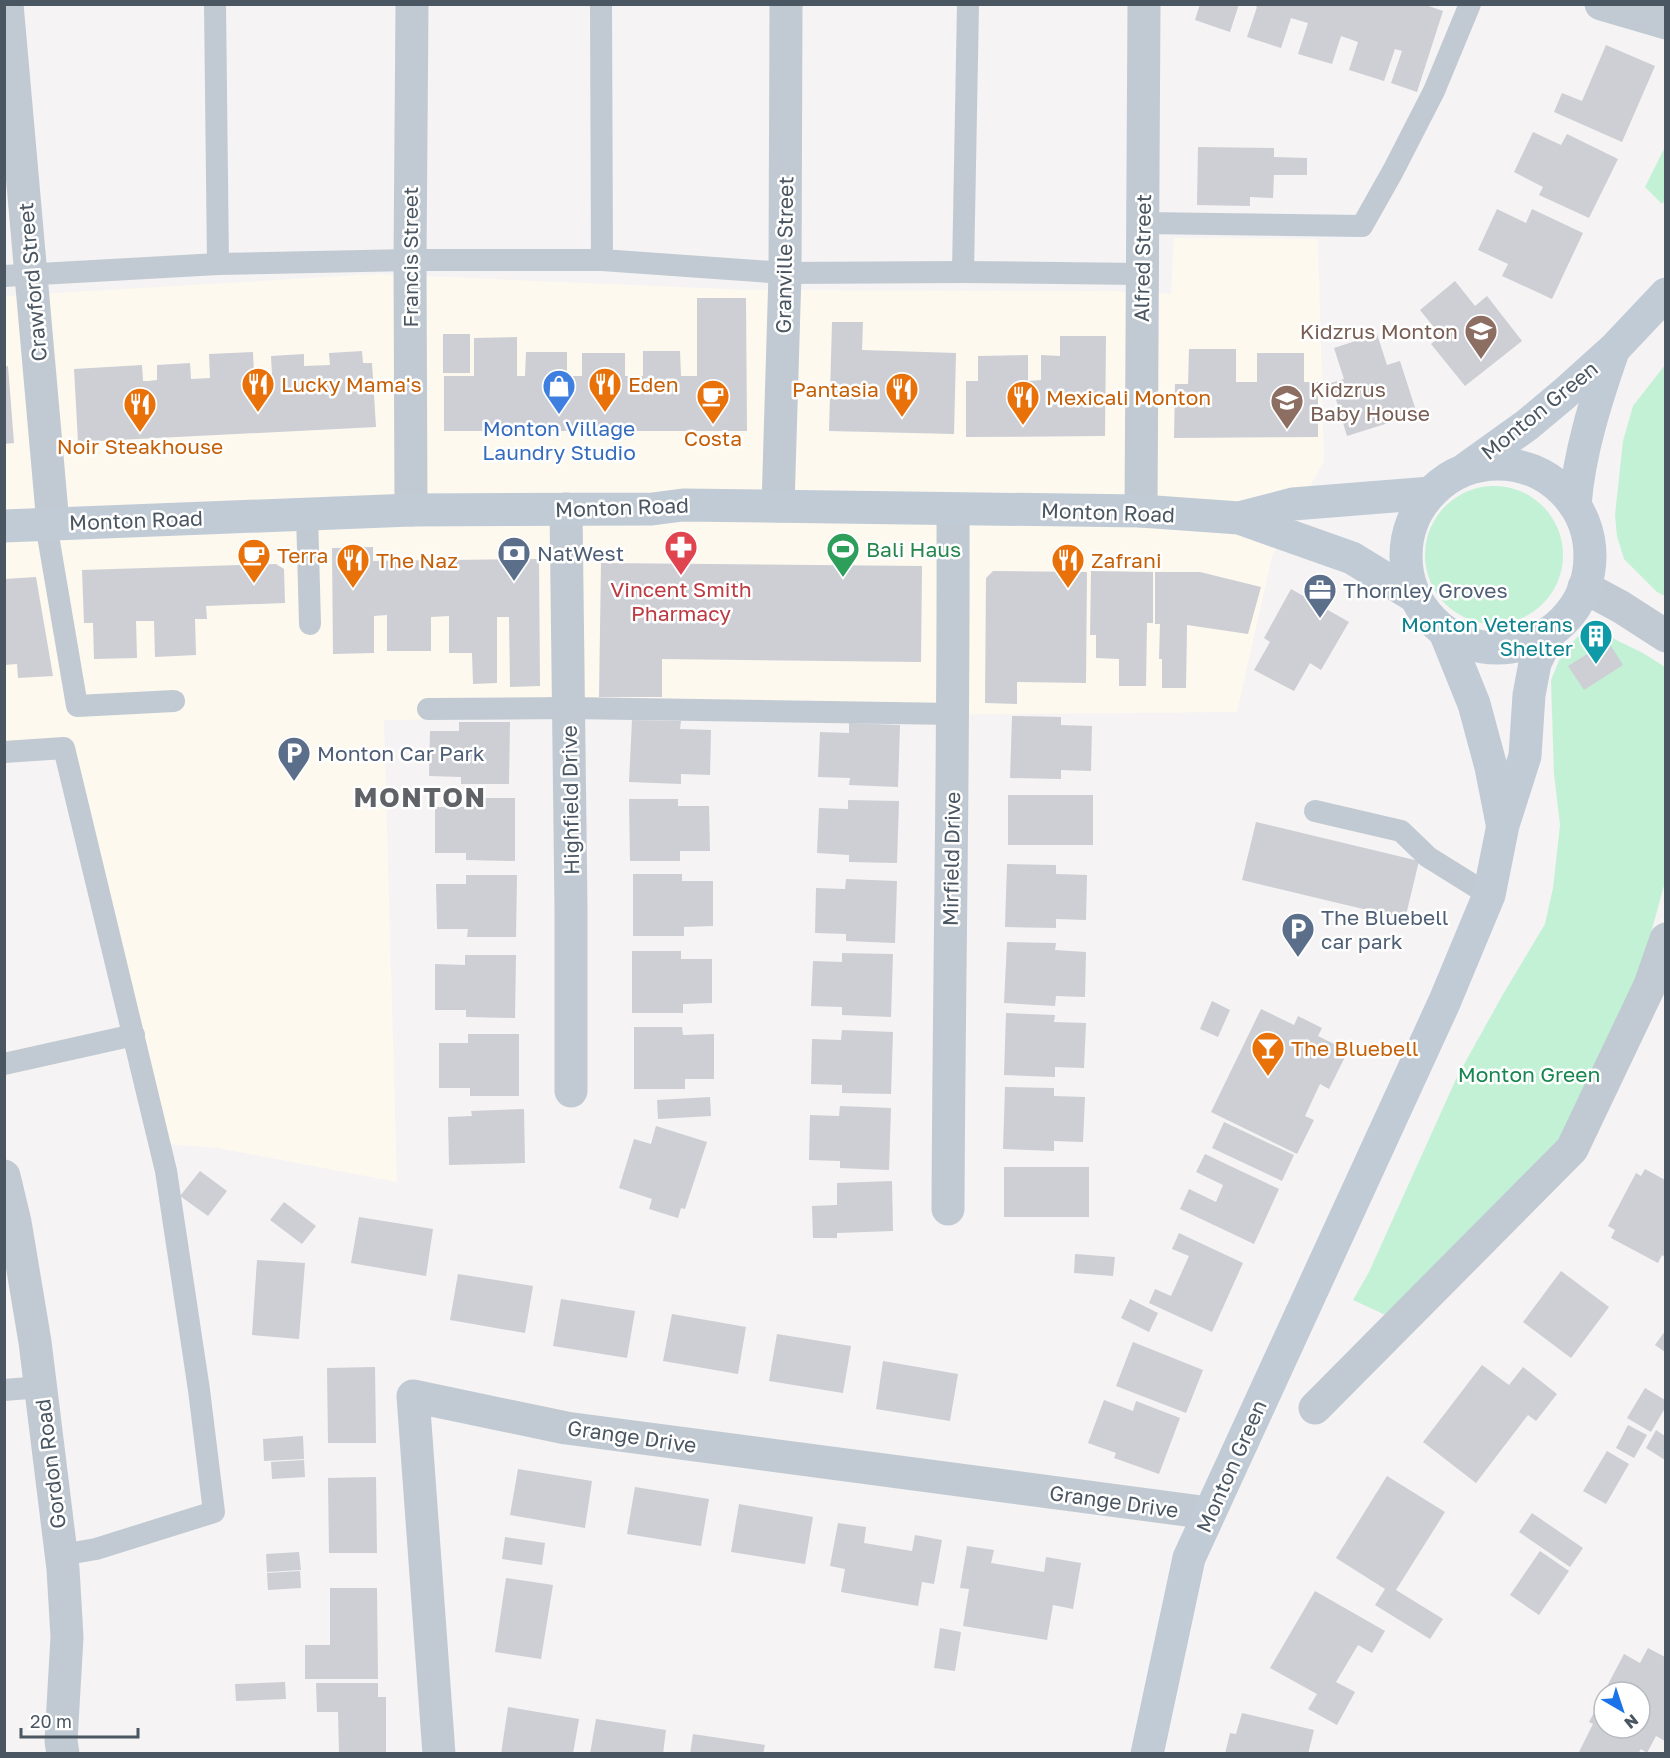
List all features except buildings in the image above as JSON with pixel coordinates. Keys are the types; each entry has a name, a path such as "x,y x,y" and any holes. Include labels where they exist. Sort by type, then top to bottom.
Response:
{"main road":[{"name":"Monton Green","path":"1463,471 1527,425 1614,349 1665,294"},
{"name":"Monton Green","path":"1575,505 1577,482 1599,393 1614,349"},
{"path":"1494,464 1526,468 1554,482 1575,505 1587,530 1590,553 1584,588 1567,615 1551,632 1530,644 1501,649 1472,645 1445,633 1428,616 1414,596 1407,570 1407,542 1415,516 1431,493 1446,480 1463,471 1494,464"},
{"name":"Monton Road","path":"1239,518 1293,504 1431,493"},
{"name":"Monton Road","path":"4,526 411,510 652,509 683,505 1141,512 1239,518 1352,558 1414,596"},
{"name":"Monton Green","path":"1147,1754 1189,1558 1444,1003 1489,895 1503,825 1525,756 1529,695 1535,663 1551,632"},
{"name":"Monton Green","path":"1445,633 1474,704 1491,767 1503,825"}],"street":[{"name":"Crawford Street","path":"7,4 18,275 50,524"},
{"name":"Francis Street","path":"411,510 412,4"},
{"name":"Granville Street","path":"778,506 785,273 786,4"},
{"name":"Alfred Street","path":"1141,512 1144,4"},
{"path":"1601,4 1665,23"},
{"name":"Highfield Drive","path":"566,509 571,1091"},
{"name":"Mirfield Drive","path":"948,1209 949,975 954,714 953,510"},
{"path":"1584,588 1621,607 1665,636"},
{"path":"1315,1408 1572,1149 1650,985 1665,939"},
{"name":"Gordon Road","path":"4,1176 10,1223 41,1388 61,1555 67,1637 61,1742 63,1754"},
{"name":"Grange Drive","path":"439,1754 413,1396 566,1428 1209,1514"}],"lane":[{"path":"215,4 218,264"},
{"path":"601,4 602,260"},
{"path":"963,272 968,4"},
{"path":"1143,223 1362,226 1434,91 1470,4"},
{"path":"18,275 218,264 410,260 602,260 785,273 1141,274"},
{"path":"307,514 310,624"},
{"path":"50,524 77,706 174,700"},
{"path":"428,709 569,708 954,714"},
{"path":"4,752 64,748 166,1171 199,1390 214,1512 96,1549 61,1555"},
{"path":"1315,811 1401,831 1428,857 1489,895"},
{"path":"4,1064 134,1035"},
{"path":"4,1390 41,1388"}],"shaded area":[{"path":"1174,238 1318,239 1324,461 1272,557 1237,712 384,720 397,1182 218,1148 166,1144 71,741 5,747 5,296 377,274 749,290 1113,291 1171,294"}],"green space":[{"path":"1665,147 1665,200 1662,204 1645,187"},
{"path":"1665,365 1665,596 1657,592 1624,559 1617,536 1615,515 1623,441 1633,406"},
{"path":"1494,486 1520,491 1543,506 1558,529 1563,555 1558,581 1543,604 1520,619 1494,624 1468,619 1445,604 1430,581 1425,555 1430,529 1445,506 1468,491"},
{"name":"Monton Green","path":"1578,636 1608,636 1665,667 1665,882 1633,998 1557,1149 1392,1318 1353,1300 1369,1272 1457,1077 1545,924 1553,888 1560,825 1554,774 1551,680 1561,656"}],"place":[{"name":"Kidzrus Monton","path":"1481,360"},
{"name":"Lucky Mama's","path":"258,413"},
{"name":"Eden","path":"605,413"},
{"name":"Monton Village Laundry Studio","path":"559,415"},
{"name":"Pantasia","path":"902,418"},
{"name":"Costa","path":"713,425"},
{"name":"Mexicali Monton","path":"1023,426"},
{"name":"Kidzrus Baby House","path":"1287,430"},
{"name":"Noir Steakhouse","path":"140,433"},
{"name":"Vincent Smith Pharmacy","path":"681,576"},
{"name":"Bali Haus","path":"843,578"},
{"name":"NatWest","path":"514,582"},
{"name":"Terra","path":"254,584"},
{"name":"The Naz","path":"353,589"},
{"name":"Zafrani","path":"1068,589"},
{"name":"Thornley Groves","path":"1320,619"},
{"name":"Monton Veterans Shelter","path":"1596,665"},
{"name":"Monton Car Park","path":"294,782"},
{"name":"The Bluebell car park","path":"1298,958"},
{"name":"The Bluebell","path":"1268,1077"}],"district":[{"name":"MONTON","path":"420,797"}]}
